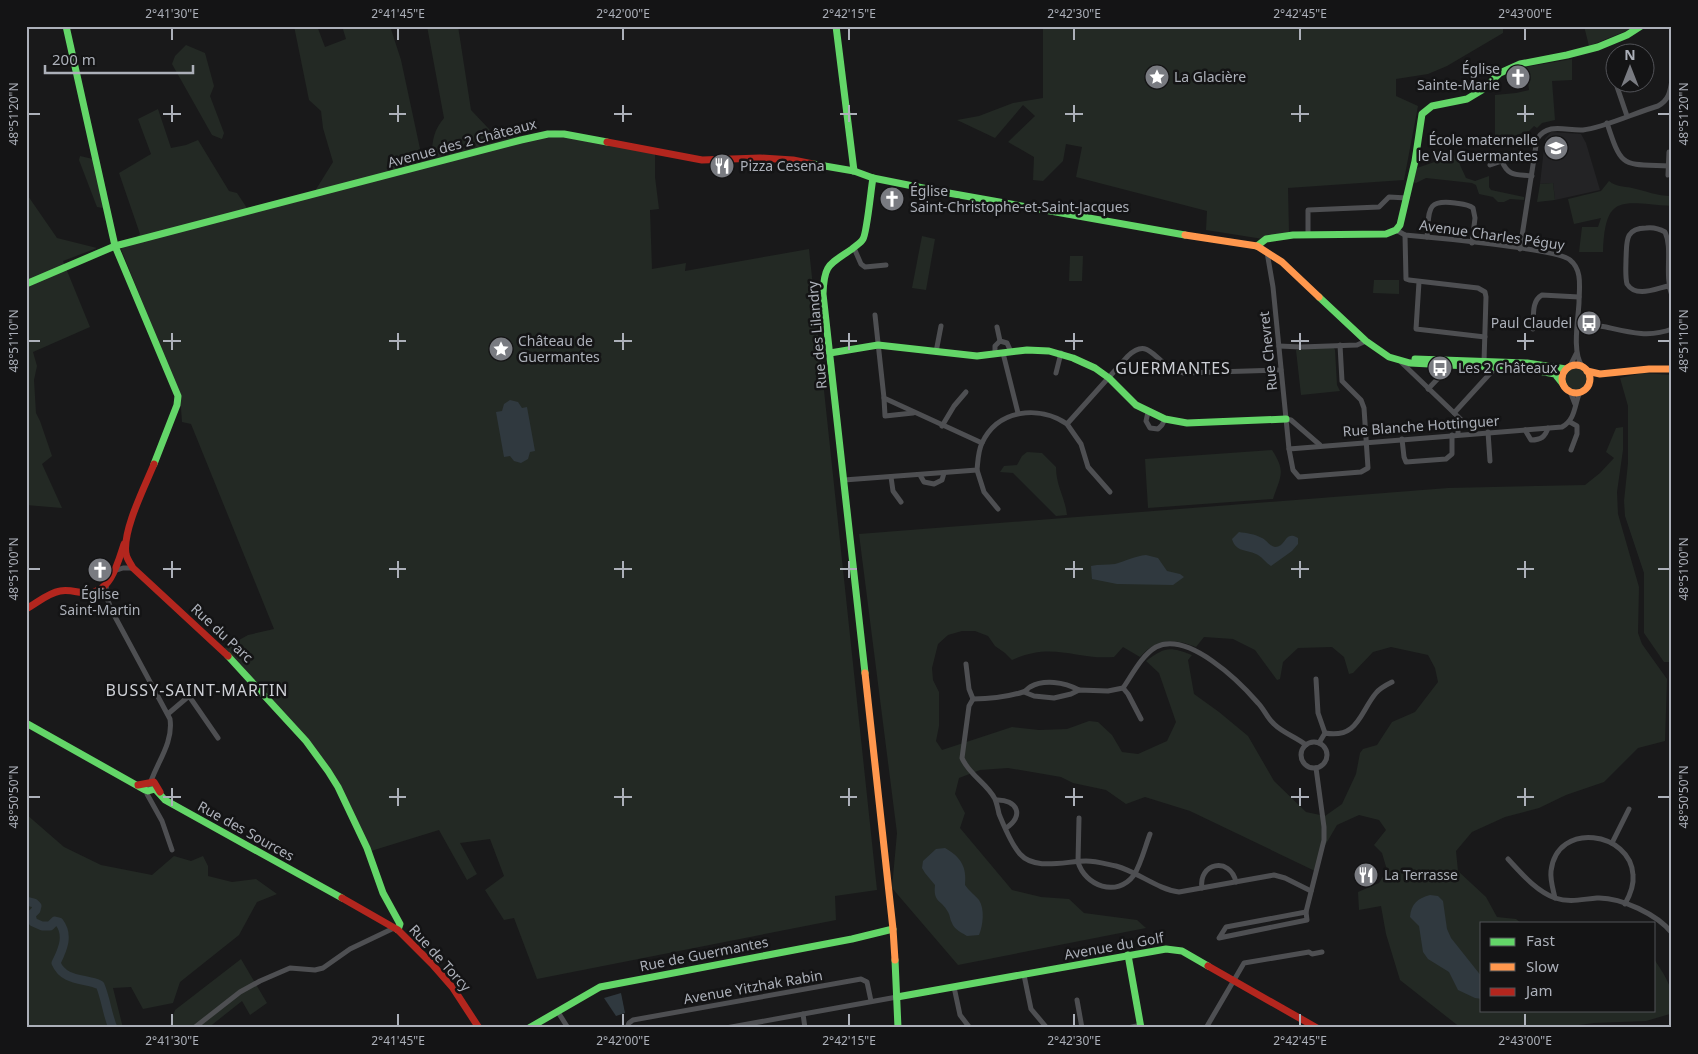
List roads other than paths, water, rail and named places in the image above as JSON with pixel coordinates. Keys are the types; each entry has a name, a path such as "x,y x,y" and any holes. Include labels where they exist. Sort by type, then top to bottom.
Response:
{"street":[{"path":"66,26 115,246 178,396 177,406 106,586 108,601 168,713 171,734 151,782 148,797 162,821 172,850"},
{"path":"836,26 854,172"},
{"path":"1258,246 1266,240 1308,235 1386,234 1396,230 1400,225 1407,198 1422,114 1427,109 1432,106 1467,99 1475,95 1500,73 1520,64 1591,51 1628,35 1640,26"},
{"path":"1520,249 1537,139 1542,132 1552,128 1584,130 1665,102 1669,96 1672,80"},
{"path":"1618,92 1626,116"},
{"path":"1606,123 1616,152 1623,160 1633,164 1668,166"},
{"name":"Avenue des 2 Châteaux","path":"26,284 115,246 548,134 564,134 702,160 760,158 793,160 943,192 1258,246 1282,262 1366,341 1389,357 1401,362 1527,363 1558,369 1568,368"},
{"path":"1668,175 1669,152"},
{"path":"1490,165 1502,161 1505,170 1509,173 1532,176"},
{"path":"873,178 864,238 854,248 861,264 865,267 886,265"},
{"path":"1308,235 1308,210 1379,208 1389,197 1407,198"},
{"path":"1427,237 1433,204 1437,202 1452,202 1467,204 1473,208 1475,218 1472,242"},
{"path":"1668,286 1640,292 1633,290 1627,284 1627,242 1629,234 1633,230 1638,228 1658,228 1665,232 1668,243 1668,286 1672,296"},
{"name":"Avenue Charles Péguy","path":"1396,230 1405,235 1563,255 1570,260 1576,267 1579,276 1577,354 1585,369"},
{"path":"1405,235 1406,278 1419,282 1478,288 1484,291 1486,297 1484,362"},
{"name":"Rue des Lilandry","path":"854,248 834,259 826,269 823,294 893,929 898,1028"},
{"name":"Rue Chevret","path":"1266,252 1272,287 1293,470 1299,477 1360,472 1368,468 1366,442"},
{"path":"1419,282 1416,329 1485,337"},
{"path":"1533,329 1534,305 1538,297 1542,295 1579,297"},
{"path":"875,315 885,416 914,413"},
{"path":"936,352 941,326"},
{"path":"1578,326 1605,327 1638,334 1653,334 1672,329"},
{"path":"997,327 1000,341"},
{"path":"995,354 995,346 1000,341"},
{"path":"1000,341 1008,343 1007,352 1018,413"},
{"path":"1279,346 1340,346 1357,345 1366,341"},
{"path":"830,353 878,346 970,356 1039,350 1061,353 1086,363 1108,378 1136,405 1165,419 1187,423 1286,419 1291,420 1320,445"},
{"path":"1340,346 1342,381 1361,400 1364,408 1366,442"},
{"path":"1067,424 1128,356 1134,350 1140,348 1149,350 1170,368 1183,373 1281,370"},
{"name":"Avenue des 2 Châteaux","path":"1381,352 1407,358 1448,363 1528,369 1554,374 1563,384"},
{"path":"1056,373 1061,353"},
{"name":"Avenue Charles Péguy","path":"1568,368 1577,354"},
{"path":"1401,362 1475,433"},
{"path":"1428,389 1448,369 1448,363"},
{"path":"1575,405 1570,392 1563,384 1562,376 1568,368 1578,365 1592,373 1672,369"},
{"path":"1458,434 1456,415 1495,368"},
{"path":"1585,369 1589,375 1589,384"},
{"path":"1572,450 1577,434 1577,426 1570,422 1580,392 1592,380 1606,373"},
{"path":"942,426 954,406 966,392"},
{"path":"1570,392 1580,392"},
{"path":"884,398 982,443"},
{"path":"1148,412 1146,422 1150,428 1162,426 1165,419"},
{"path":"998,509 984,492 977,470 982,443 996,425 1018,413 1045,414 1067,424 1081,444 1088,468 1110,492"},
{"name":"Rue Blanche Hottinguer","path":"1289,448 1562,427 1570,422"},
{"name":"Rue Blanche Hottinguer","path":"1525,430 1531,440 1537,440 1543,437 1548,428"},
{"path":"1488,432 1490,461"},
{"path":"1402,439 1406,462 1446,459 1452,454 1452,435"},
{"path":"844,480 977,470"},
{"path":"920,475 924,482 934,484 942,480 944,473"},
{"path":"891,477 893,491 901,502"},
{"path":"113,571 133,568 127,556 126,539"},
{"name":"Rue du Parc","path":"133,568 239,666 306,741 338,787 367,848 383,893 400,924 396,929"},
{"path":"26,609 60,591 96,592 106,586"},
{"path":"96,592 108,601"},
{"path":"1024,692 1034,696 1054,698 1079,690 1108,691 1123,688 1149,652 1162,645 1173,644 1196,652 1224,670 1243,686 1260,705 1272,723 1306,745"},
{"path":"966,664 969,689 973,699"},
{"path":"1316,679 1318,713 1325,733"},
{"path":"973,699 1001,698 1024,692 1036,685 1053,682 1079,690"},
{"path":"1325,733 1341,733 1354,726 1376,694 1392,682"},
{"path":"1123,688 1141,719"},
{"path":"168,713 189,696 218,738"},
{"path":"973,699 969,706 962,758 965,766 989,790 996,800 1006,828 1020,854 1027,860 1041,863 1103,863 1135,873 1169,890 1179,892 1274,875 1285,878 1312,891"},
{"name":"Rue des Sources","path":"26,724 148,791 152,788 155,789 165,800 319,886"},
{"path":"1319,743 1325,733"},
{"path":"1310,742 1319,743 1326,749 1326,759 1321,766 1316,768 1306,765 1301,755 1306,745 1310,742"},
{"path":"1306,912 1226,927 1219,938 1307,920 1306,912 1324,840 1316,768"},
{"path":"138,785 146,785 151,782"},
{"name":"Rue des Sources","path":"151,782 157,785 162,797"},
{"path":"996,800 1008,801 1016,808 1017,815 1014,823 1006,828"},
{"path":"1612,843 1629,809"},
{"path":"1079,818 1078,862 1084,876 1100,886 1120,885 1135,873 1150,834"},
{"path":"1555,898 1551,872 1554,858 1558,852 1566,844 1579,838 1597,838 1612,843 1632,865 1634,875 1632,887 1625,904"},
{"path":"1508,859 1539,890 1555,898 1568,901 1609,899 1659,919 1672,933"},
{"path":"1202,888 1201,883 1204,874 1211,867 1224,866 1231,869 1236,882"},
{"name":"Rue de Torcy","path":"319,886 396,929 418,948 464,1004 479,1028"},
{"path":"194,1028 240,992 260,981 290,968 315,970 323,968 355,946 396,929"},
{"name":"Rue de Guermantes","path":"529,1028 593,990 609,984 852,939 893,929"},
{"name":"Avenue du Golf","path":"897,997 1154,950 1174,949 1182,951 1316,1028"},
{"path":"1207,1027 1241,966 1247,962 1309,952 1312,954 1322,952"},
{"path":"1128,955 1141,1027 1128,1028"},
{"path":"1024,975 1031,1009 1047,1028"},
{"name":"Avenue Yitzhak Rabin","path":"627,1028 633,1020 861,979 867,982 871,1001"},
{"path":"954,987 960,1015 970,1028"},
{"path":"726,1028 754,1025 897,997"},
{"path":"1077,1000 1082,1028"},
{"path":"558,1012 568,1028"},
{"path":"803,1014 805,1028"},
{"path":"960,1028 962,1020"}],"waterway":[{"path":"26,901 37,906 31,915 33,922 42,926 50,926 55,921 59,922 64,932 64,942 56,963 69,976 100,985 113,1028"}],"place":[{"name":"La Glacière","path":"1157,77"},
{"name":"Église Sainte-Marie","path":"1518,77"},
{"name":"École maternelle le Val Guermantes","path":"1556,148"},
{"name":"Pizza Cesena","path":"722,166"},
{"name":"Église Saint-Christophe-et-Saint-Jacques","path":"892,199"},
{"name":"Paul Claudel","path":"1589,323"},
{"name":"Château de Guermantes","path":"501,349"},
{"name":"Les 2 Châteaux","path":"1440,368"},
{"name":"Église Saint-Martin","path":"100,570"},
{"name":"La Terrasse","path":"1366,875"}],"district":[{"name":"GUERMANTES","path":"1173,368"},
{"name":"BUSSY-SAINT-MARTIN","path":"197,690"}]}
